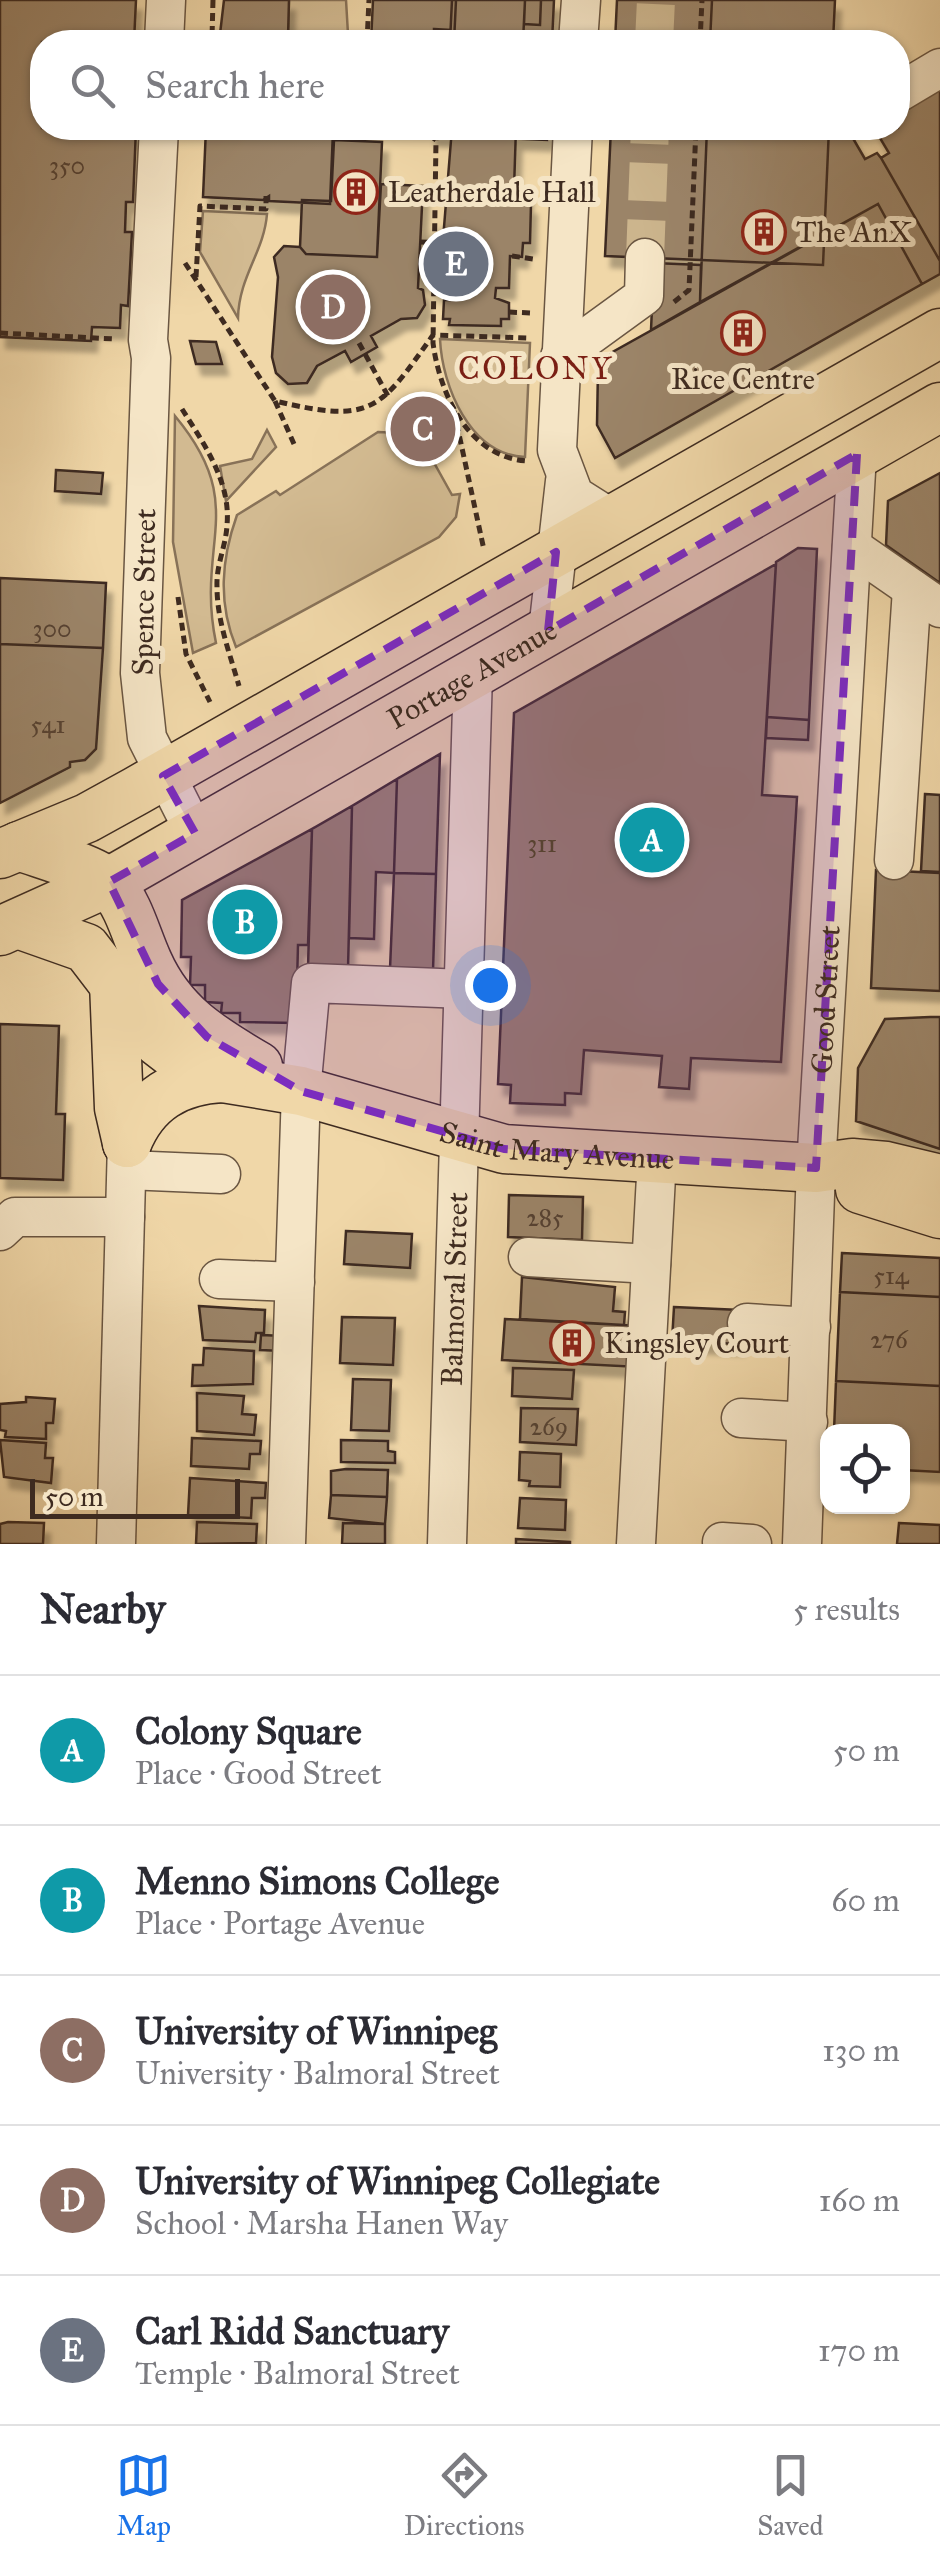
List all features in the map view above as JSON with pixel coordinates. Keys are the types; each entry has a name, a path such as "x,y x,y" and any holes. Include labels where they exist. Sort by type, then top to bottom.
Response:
{"main road":[{"path":"10,850 88,818 164,776 940,333"},
{"name":"Portage Avenue","path":"9,928 109,882 940,407"},
{"path":"10,850 109,882"},
{"name":"Saint Mary Avenue","path":"109,882 133,920 158,984 174,1007 207,1037 302,1091"},
{"name":"Saint Mary Avenue","path":"9,928 86,948 146,1028 169,1052 222,1078 302,1091 504,1149 816,1168 852,1163 886,1166 940,1179"},
{"path":"114,982 118,1108 127,1157"},
{"path":"127,1157 135,1124 160,1097 198,1079 222,1078"},
{"name":"Saint Mary Avenue","path":"816,1168 856,1188 940,1214"}],"street":[{"path":"165,30 166,0"},
{"path":"579,30 581,0"},
{"path":"910,86 940,68"},
{"name":"Spence Street","path":"158,140 148,340 151,358 140,656 147,738 195,833"},
{"path":"572,140 548,348 556,442 565,481 574,495 612,519"},
{"path":"548,348 644,296 645,258"},
{"name":"Good Street","path":"802,1544 816,1168 858,454"},
{"path":"548,631 565,481"},
{"path":"852,546 926,598 894,860"},
{"name":"Balmoral Street","path":"447,1544 473,673"},
{"path":"286,1544 302,1091 312,984 464,990"},
{"path":"116,1544 127,1157 221,1174"},
{"path":"636,1544 657,1158"},
{"path":"0,1231 15,1216 125,1217"},
{"path":"528,1258 651,1264"},
{"path":"219,1278 295,1282"},
{"path":"747,1323 811,1327"},
{"path":"741,1418 808,1422"}],"path":[{"path":"212,30 214,0"},
{"path":"368,30 369,0"},
{"path":"701,30 702,0"},
{"path":"436,140 433,335 437,373 473,437 490,451 531,461"},
{"path":"196,280 200,206 266,209 266,196"},
{"path":"420,242 442,243"},
{"path":"185,244 185,263 275,400 294,444"},
{"path":"512,256 541,260"},
{"path":"509,312 530,313"},
{"path":"0,334 148,340"},
{"path":"433,335 548,348"},
{"path":"275,400 339,411 362,408 388,396 433,335"},
{"path":"359,343 388,396"},
{"path":"172,394 205,443 220,478 228,524 218,562 217,598 239,686"},
{"path":"454,408 484,550"}],"highlighted area":[{"path":"857,454 816,1168 504,1149 301,1091 207,1037 158,984 109,882 195,833 163,776 556,552 548,631"}],"shaded area":[{"path":"289,0 346,0 348,30 288,30"},
{"path":"203,211 267,214 239,303 238,318 200,252"},
{"path":"440,339 530,343 525,457 506,453 474,431 453,396"},
{"path":"175,416 197,447 210,475 215,501 211,608 216,643 193,653 173,542"},
{"path":"267,430 276,447 226,501 220,466 252,459"},
{"path":"378,432 399,433 398,441 433,461 452,495 460,494 456,517 439,537 236,647 226,614 224,581 237,515 276,491 280,495"}],"building":[{"path":"0,0 136,0 135,30 30,30 30,140 136,140 133,202 126,202 125,232 132,232 128,306 121,305 120,328 92,327 91,341 0,337"},
{"path":"224,0 289,0 288,30 220,30"},
{"path":"373,0 452,0 451,30 372,30"},
{"path":"452,0 554,0 553,30 451,30"},
{"path":"456,0 525,0 524,30 455,30"},
{"path":"525,0 541,0 540,25 524,24"},
{"path":"617,0 835,0 834,30 616,30"},
{"path":"712,0 835,0 834,30 711,30"},
{"path":"940,85 940,261 881,158 889,153 881,140 910,140 910,103"},
{"path":"205,140 333,140 330,204 269,201 269,196 263,200 203,197"},
{"name":"Leatherdale Hall","path":"334,140 382,142 377,257 306,254 300,247 302,200 331,201"},
{"path":"451,140 516,140 514,189 527,190 526,204 531,204 530,243 523,243 522,257 510,256 509,288 496,288 495,298 509,303 509,319 501,319 501,326 449,325 450,319 443,319 444,300 450,300 451,285 445,285 446,252 442,252"},
{"path":"610,140 828,140 823,265 605,256"},
{"name":"The AnX","path":"707,140 854,140 865,159 877,153 881,158 940,261 940,274 922,284 878,204 700,302"},
{"path":"381,184 423,186 418,288 423,290 425,305 417,318 401,319 371,336 377,347 365,354 351,362 345,351 317,366 307,383 288,384 276,373 272,357 278,277 274,257 284,246 300,247 306,254 377,257"},
{"name":"Rice Centre","path":"878,204 922,284 615,458 597,425 598,369 613,361 609,354"},
{"path":"654,263 701,265 700,302 651,330"},
{"path":"190,341 216,342 222,364 196,364"},
{"path":"56,470 103,473 101,494 55,491"},
{"path":"940,473 940,583 886,545 888,501"},
{"path":"798,548 817,549 809,720 767,717 776,562"},
{"path":"776,564 762,795 797,797 781,1062 691,1058 689,1089 659,1087 662,1056 584,1050 581,1094 565,1093 565,1105 510,1103 511,1085 498,1084 514,713"},
{"path":"0,578 106,583 103,648 0,644"},
{"path":"0,644 103,648 96,749 85,760 70,762 70,767 0,803"},
{"path":"767,717 809,720 808,740 766,738"},
{"path":"440,754 436,874 394,873 397,779"},
{"path":"397,779 394,873 376,872 374,939 349,938 352,806"},
{"path":"925,794 940,795 940,872 921,871"},
{"path":"352,806 348,969 308,967 312,829"},
{"path":"312,829 308,945 298,945 296,1023 240,1022 240,1013 221,1013 222,1003 205,1002 205,985 190,985 191,957 181,957 182,900"},
{"path":"876,870 940,873 940,991 871,988"},
{"path":"394,873 436,874 433,971 390,969"},
{"path":"940,1017 940,1149 856,1121 858,1068 885,1019"},
{"path":"0,1024 59,1026 56,1114 65,1114 63,1180 0,1178"},
{"path":"509,1195 583,1197 582,1240 508,1237"},
{"path":"346,1231 412,1234 410,1268 344,1264"},
{"path":"842,1253 940,1258 940,1297 840,1292"},
{"path":"522,1277 615,1287 613,1311 625,1312 624,1325 520,1319"},
{"path":"840,1292 940,1297 940,1386 836,1381"},
{"path":"199,1306 265,1310 264,1333 256,1333 255,1342 203,1340"},
{"path":"674,1307 740,1310 739,1344 672,1341"},
{"path":"342,1317 395,1318 393,1365 340,1363"},
{"name":"Kingsley Court","path":"505,1319 642,1326 639,1367 502,1360"},
{"path":"261,1335 284,1336 283,1351 260,1350"},
{"path":"204,1348 254,1351 253,1384 192,1386 193,1365 203,1365"},
{"path":"513,1368 574,1370 572,1399 512,1396"},
{"path":"353,1379 391,1380 389,1431 351,1430"},
{"path":"836,1381 940,1386 940,1472 910,1470 910,1424 834,1424"},
{"path":"197,1393 244,1396 242,1414 256,1415 254,1435 197,1431"},
{"path":"26,1397 55,1399 53,1423 46,1423 46,1439 5,1437 6,1431 0,1430 0,1404 26,1402"},
{"path":"521,1408 578,1409 576,1445 520,1442"},
{"path":"192,1438 261,1441 260,1454 250,1454 249,1469 191,1466"},
{"path":"0,1440 46,1443 45,1458 53,1458 51,1483 4,1477"},
{"path":"341,1440 388,1441 388,1451 395,1452 395,1463 341,1462"},
{"path":"520,1452 561,1454 560,1487 529,1486 530,1481 519,1480"},
{"path":"388,1470 387,1497 331,1495 331,1471"},
{"path":"190,1478 266,1483 265,1498 252,1498 251,1518 188,1515"},
{"path":"331,1495 387,1497 385,1524 329,1518"},
{"path":"520,1498 566,1500 565,1530 518,1528"},
{"path":"197,1522 257,1524 256,1543 196,1544"},
{"path":"44,1523 43,1544 0,1544 0,1524"},
{"path":"343,1523 385,1524 385,1544 342,1544"},
{"path":"899,1523 940,1525 940,1544 897,1544"},
{"path":"516,1539 570,1542 570,1544 516,1544"}],"tunnel":[{"path":"655,30 656,0"},
{"path":"645,258 650,140"}],"place":[{"name":"Leatherdale Hall","path":"356,192"},
{"name":"The AnX","path":"764,232"},
{"name":"Carl Ridd Sanctuary","path":"456,264"},
{"name":"University of Winnipeg Collegiate","path":"333,307"},
{"name":"Rice Centre","path":"743,333"},
{"name":"University of Winnipeg","path":"423,429"},
{"name":"Colony Square","path":"652,840"},
{"name":"Menno Simons College","path":"245,922"},
{"name":"Kingsley Court","path":"572,1343"}],"district":[{"name":"COLONY","path":"536,368"}]}
